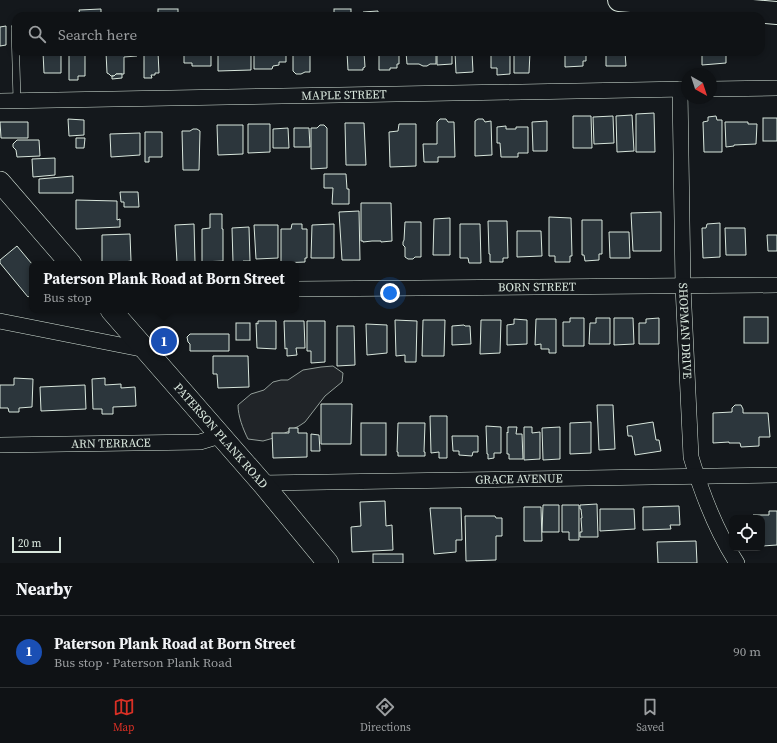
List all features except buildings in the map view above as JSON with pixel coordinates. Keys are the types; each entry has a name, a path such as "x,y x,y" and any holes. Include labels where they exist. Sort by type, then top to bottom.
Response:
{"highway":[{"path":"619,0 765,12"},
{"path":"765,12 777,13"}],"street":[{"path":"717,89 777,88"},
{"name":"MAPLE STREET","path":"0,101 681,89"},
{"name":"SHOPMAN DRIVE","path":"684,104 683,286 691,457 706,501 726,546 738,563"},
{"path":"0,182 68,261"},
{"name":"BORN STREET","path":"299,289 777,285"},
{"name":"PATERSON PLANK ROAD","path":"114,313 262,483 328,563"},
{"path":"0,321 146,350"},
{"name":"ARN TERRACE","path":"0,445 200,442 220,436"},
{"name":"GRACE AVENUE","path":"262,483 777,475"}],"lane":[{"path":"16,56 17,101"}],"shaded area":[{"path":"333,366 343,373 342,382 325,396 305,422 277,437 263,441 248,439 241,422 238,405 251,394 264,390 273,382 288,380 303,370"}],"place":[{"name":"Paterson Plank Road at Born Street","path":"164,341"}]}
